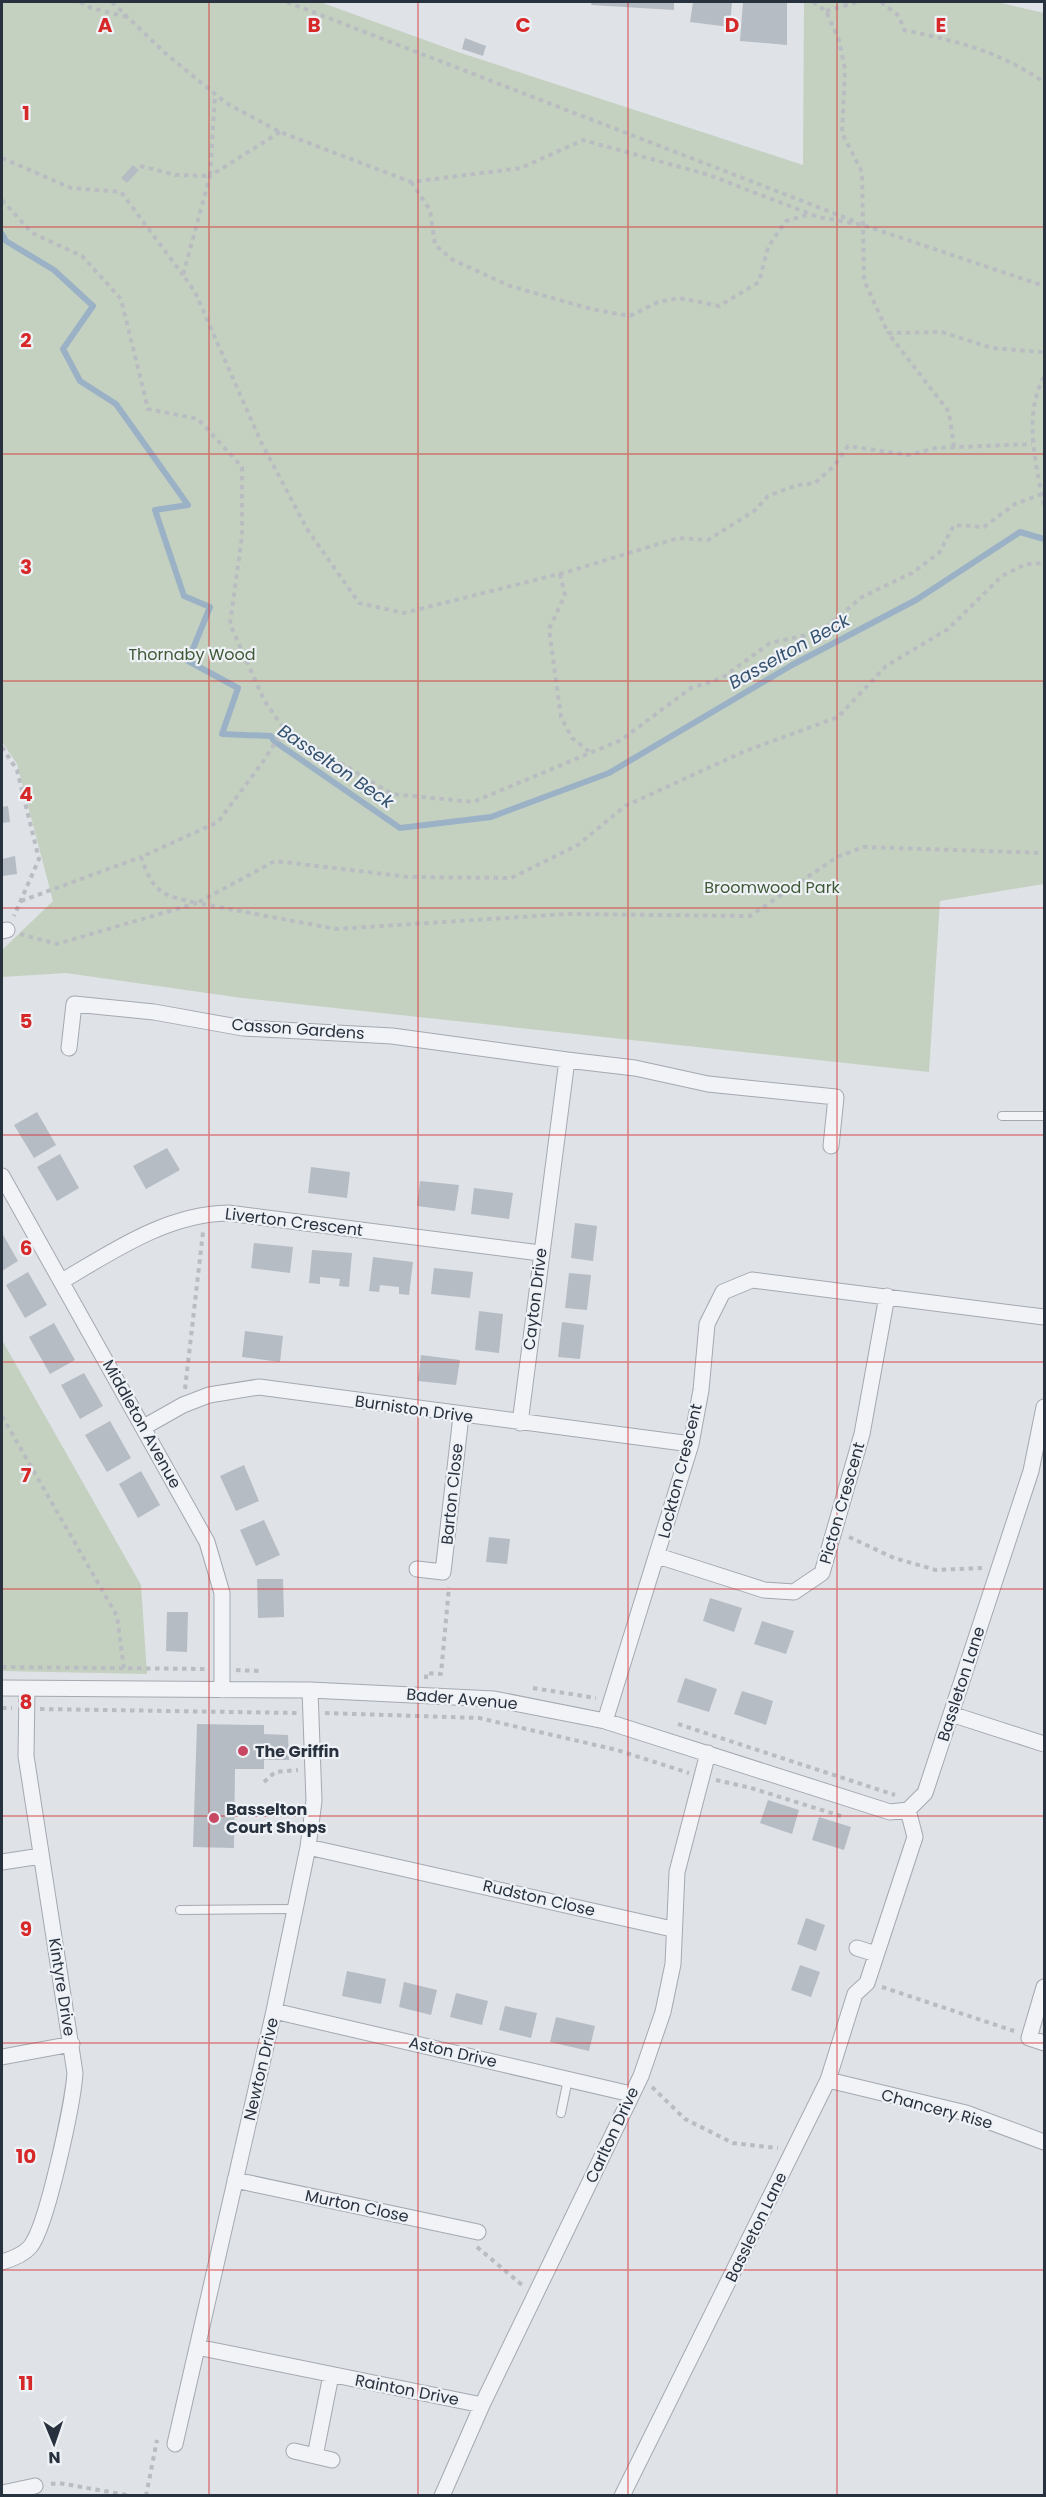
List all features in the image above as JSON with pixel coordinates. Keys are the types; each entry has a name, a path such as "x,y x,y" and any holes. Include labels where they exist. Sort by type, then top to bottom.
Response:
{"street":[{"name":"Casson Gardens","path":"69,1048 74,1004 154,1012 243,1028 392,1036 635,1068 708,1084 836,1096 831,1146"},
{"name":"Cayton Drive","path":"520,1423 540,1253 567,1060"},
{"name":"Middleton Avenue","path":"2,1176 207,1542 222,1593 222,1690"},
{"name":"Liverton Crescent","path":"62,1281 138,1236 205,1214 228,1213 540,1253"},
{"name":"Lockton Crescent","path":"605,1721 691,1444 700,1390 706,1324 723,1292 752,1280 1044,1317"},
{"name":"Picton Crescent","path":"658,1556 764,1590 794,1592 822,1573 862,1434 887,1296"},
{"name":"Burniston Drive","path":"144,1427 183,1405 209,1395 259,1387 461,1416 691,1444"},
{"name":"Bassleton Lane","path":"908,1810 925,1793 1031,1471 1044,1407"},
{"name":"Barton Close","path":"443,1572 461,1416"},
{"path":"417,1569 443,1572"},
{"name":"Bader Avenue","path":"2,1688 127,1691 310,1690 494,1699 605,1721 890,1812 908,1810"},
{"name":"Kintyre Drive","path":"2,2262 29,2248 41,2224 73,2097 75,2073 26,1756 27,1689"},
{"name":"Newton Drive","path":"175,2444 274,2011 308,1847 314,1801 310,1690"},
{"path":"951,1714 1044,1744"},
{"name":"Carlton Drive","path":"442,2496 482,2406 641,2076 663,2012 673,1964 672,1929 677,1872 708,1753"},
{"path":"867,1983 915,1837 908,1810"},
{"name":"Rudston Close","path":"308,1847 405,1867 672,1929"},
{"path":"2,1862 41,1856"},
{"path":"856,1948 876,1954"},
{"name":"Bassleton Lane","path":"622,2496 828,2080 855,1994 867,1983"},
{"path":"1044,1987 1029,2038 1044,2043"},
{"name":"Aston Drive","path":"274,2011 631,2094"},
{"path":"2,2057 72,2044"},
{"name":"Chancery Rise","path":"828,2080 966,2113 1044,2142"},
{"name":"Murton Close","path":"235,2180 478,2232"},
{"name":"Rainton Drive","path":"197,2347 482,2406"},
{"name":"Rainton Drive","path":"315,2456 332,2375"},
{"path":"294,2451 332,2460"},
{"path":"2,2493 35,2486"}],"lane":[{"path":"1002,1116 1044,1116"},
{"path":"180,1910 296,1909"},
{"path":"561,2113 568,2079"}],"path":[{"path":"80,2 91,8 128,17"},
{"path":"112,2 226,103 280,132 411,182 521,168 583,140 709,175 810,213 863,225"},
{"path":"287,2 863,225 1044,286"},
{"path":"813,2 826,11 839,40 845,69 842,133 862,172 864,280 888,333 949,412 954,447"},
{"path":"826,11 857,2"},
{"path":"881,2 899,16 904,30 967,44 1013,61 1044,82"},
{"path":"183,275 210,176 215,94"},
{"path":"140,166 176,175 210,176 280,132"},
{"path":"2,158 71,188 121,192 195,292 261,442 307,529 359,603 404,613 560,574 678,538 708,540 754,511 768,496 797,485 815,483 834,466 848,446 909,455 936,448 1032,444"},
{"path":"411,182 430,210 435,245 453,260 510,286 591,309 630,316 658,302 680,298 719,306 759,282 768,247 786,221 810,213"},
{"path":"2,200 32,233 82,256 121,299 148,409 198,419 242,467 242,536 230,624 264,700 284,729 392,794 473,802 621,740 692,688 722,678 770,643 820,632 862,597 912,573 939,553 954,525 984,526 1015,504 1042,494"},
{"path":"888,333 942,332 992,348 1041,352 1044,355"},
{"path":"1044,377 1036,391 1032,444 1044,506"},
{"path":"2,747 17,770 39,860 4,931 57,944 196,903 275,861 409,877 511,878 578,845 625,807 743,752 838,717 886,666 948,629 1002,576 1026,564 1044,563"},
{"path":"560,574 565,595 549,629 561,717 572,738 591,753"},
{"path":"20,902 141,857 218,822 284,729"},
{"path":"141,857 150,880 167,896 336,928 566,914 750,916 837,857 864,847 1044,853"},
{"path":"183,1405 205,1214"},
{"path":"2,1416 117,1616 127,1691"},
{"path":"834,1531 894,1558 936,1570 1000,1567"},
{"path":"428,1695 426,1673 441,1674 450,1589 443,1572"},
{"path":"2,1708 479,1718 617,1750 843,1817"},
{"path":"264,1782 274,1772 313,1769"},
{"path":"867,1983 1000,2024 1029,2038"},
{"path":"641,2076 685,2119 734,2143 794,2150"},
{"path":"478,2232 475,2245 536,2298"},
{"path":"146,2496 157,2440 175,2444"},
{"path":"35,2486 60,2483 132,2496"}],"green space":[{"path":"2,2 320,2 458,52 803,165 804,2 997,2 1044,13 1044,884 940,901 929,1072 242,998 66,973 2,977 2,950 53,901 17,764 2,742"},
{"path":"2,1340 141,1585 147,1674 2,1671"}],"building":[{"path":"592,2 674,2 674,10 591,5"},
{"path":"693,2 732,2 730,27 690,22"},
{"path":"743,2 787,2 787,45 740,41"},
{"path":"465,38 486,46 483,56 462,49"},
{"path":"133,165 139,170 127,183 121,178"},
{"path":"8,806 10,822 2,823 2,807"},
{"path":"15,856 17,874 2,876 2,859"},
{"path":"37,1112 56,1145 34,1158 14,1125"},
{"path":"167,1148 180,1170 146,1189 133,1166"},
{"path":"60,1154 79,1188 57,1201 37,1167"},
{"path":"311,1167 350,1172 347,1198 308,1193"},
{"path":"420,1181 459,1185 455,1211 417,1206"},
{"path":"474,1188 513,1193 509,1219 471,1214"},
{"path":"575,1223 597,1226 593,1261 571,1258"},
{"path":"2,1233 18,1261 2,1271"},
{"path":"254,1243 293,1247 290,1273 251,1268"},
{"path":"312,1250 352,1253 349,1287 339,1286 340,1279 320,1277 320,1284 309,1283"},
{"path":"373,1257 413,1262 409,1295 399,1294 399,1287 380,1285 379,1292 369,1291"},
{"path":"434,1268 473,1272 470,1298 431,1294"},
{"path":"28,1272 47,1305 25,1318 6,1285"},
{"path":"569,1273 591,1275 587,1310 565,1308"},
{"path":"479,1311 503,1314 499,1353 475,1350"},
{"path":"562,1322 584,1325 580,1359 558,1357"},
{"path":"54,1323 75,1360 50,1374 29,1337"},
{"path":"245,1331 283,1336 280,1362 242,1357"},
{"path":"421,1355 460,1360 456,1385 418,1381"},
{"path":"84,1373 103,1406 80,1419 61,1385"},
{"path":"110,1421 131,1458 107,1472 85,1435"},
{"path":"244,1465 259,1501 236,1511 220,1476"},
{"path":"141,1471 160,1505 138,1518 119,1484"},
{"path":"264,1520 280,1555 256,1566 240,1530"},
{"path":"489,1537 510,1539 507,1564 486,1562"},
{"path":"257,1579 283,1579 284,1617 258,1618"},
{"path":"710,1598 742,1608 734,1632 703,1621"},
{"path":"167,1612 188,1612 187,1652 166,1651"},
{"path":"762,1621 794,1631 786,1654 754,1644"},
{"path":"685,1678 717,1689 709,1712 677,1702"},
{"path":"742,1691 773,1701 766,1725 734,1714"},
{"name":"The Griffin","path":"197,1724 264,1725 264,1734 288,1735 289,1760 264,1760 264,1769 235,1769 234,1848 193,1847"},
{"path":"768,1800 799,1810 792,1834 760,1823"},
{"path":"819,1817 851,1827 844,1850 812,1840"},
{"path":"806,1918 825,1925 816,1951 797,1944"},
{"path":"800,1965 820,1972 811,1997 791,1990"},
{"path":"347,1971 386,1979 381,2004 342,1996"},
{"path":"404,1982 437,1990 431,2015 399,2007"},
{"path":"456,1993 488,2001 482,2025 450,2017"},
{"path":"505,2006 537,2013 531,2038 499,2030"},
{"path":"556,2017 595,2026 589,2051 550,2042"}],"waterway":[{"name":"Basselton Beck","path":"2,234 6,241 54,270 93,306 63,349 80,381 116,404 188,505 155,510 184,596 210,607 188,661 238,688 222,734 271,736 274,741 400,828 491,817 609,773 792,665 916,600 1020,532 1044,539"}],"place":[{"name":"The Griffin","path":"243,1751"},
{"name":"Basselton Court Shops","path":"214,1818"}],"park label":[{"name":"Thornaby Wood","path":"192,654"},
{"name":"Broomwood Park","path":"772,887"}]}
